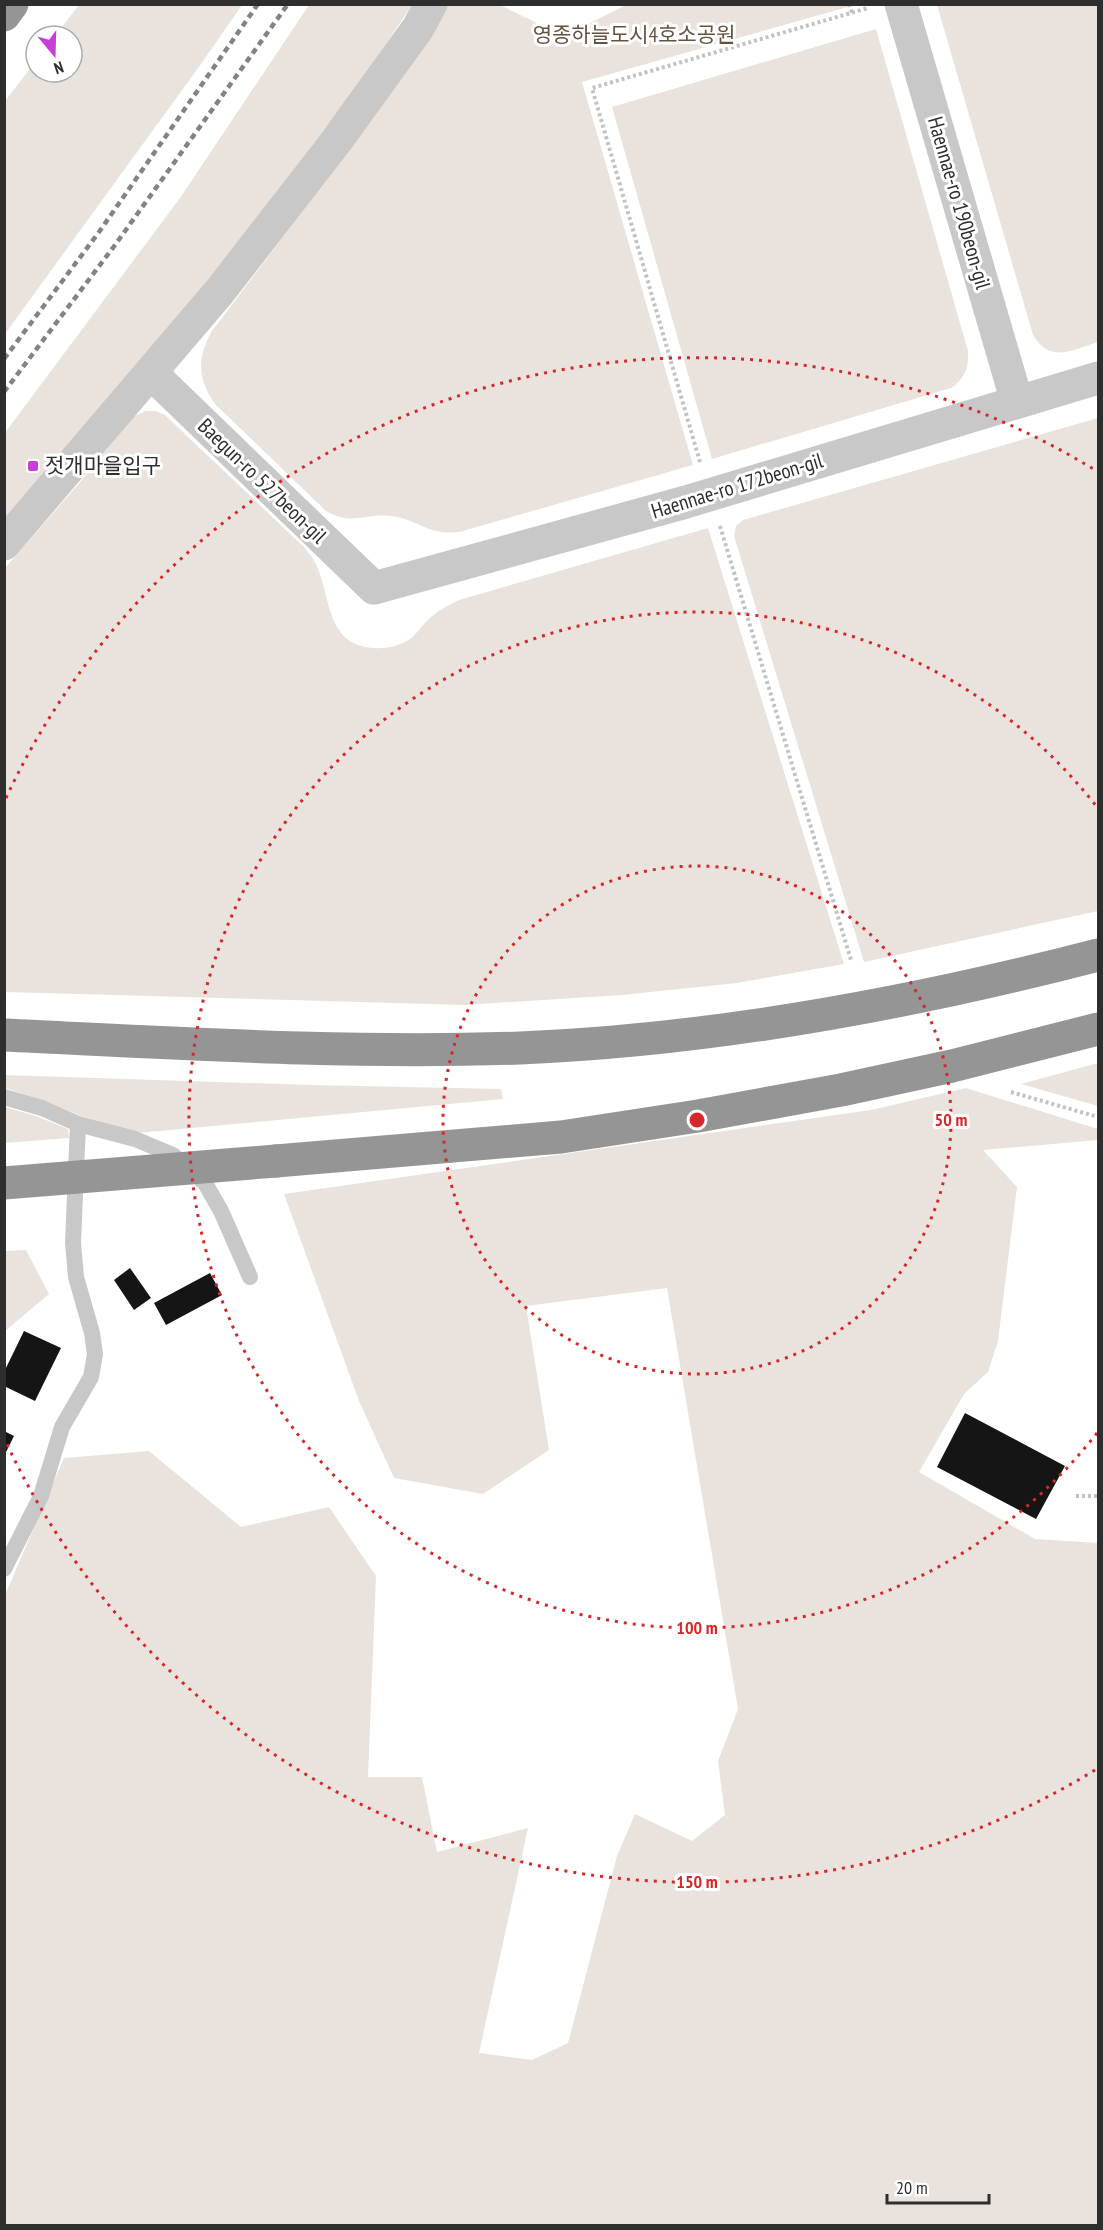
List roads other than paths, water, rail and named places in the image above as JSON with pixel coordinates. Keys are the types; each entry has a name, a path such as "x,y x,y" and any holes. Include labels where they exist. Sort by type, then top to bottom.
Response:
{"highway":[{"path":"4,15 12,4"},
{"path":"4,1035 318,1049 520,1048 717,1031 819,1016 919,997 1042,970 1098,955"},
{"path":"4,1183 561,1137 698,1116 841,1090 952,1066 1098,1029"}],"street":[{"path":"4,544 220,291 337,140 418,28 431,4"},
{"name":"Haennae-ro 190beon-gil","path":"889,5 1017,402"},
{"name":"Baegun-ro 527beon-gil","path":"151,373 374,588"},
{"name":"Haennae-ro 172beon-gil","path":"374,588 686,502 1098,378"}],"lane":[{"path":"4,1097 42,1108 78,1124 135,1138 173,1155 205,1183 250,1277"},
{"path":"4,1569 41,1496 62,1427 91,1377 95,1354 92,1333 76,1277 73,1243 78,1124"}],"railway":[{"path":"4,359 99,232 258,4"},
{"path":"4,392 115,245 288,4"}],"place":[{"name":"젓개마을입구","path":"33,466"}],"park label":[{"name":"영종하늘도시4호소공원","path":"634,35"}]}
